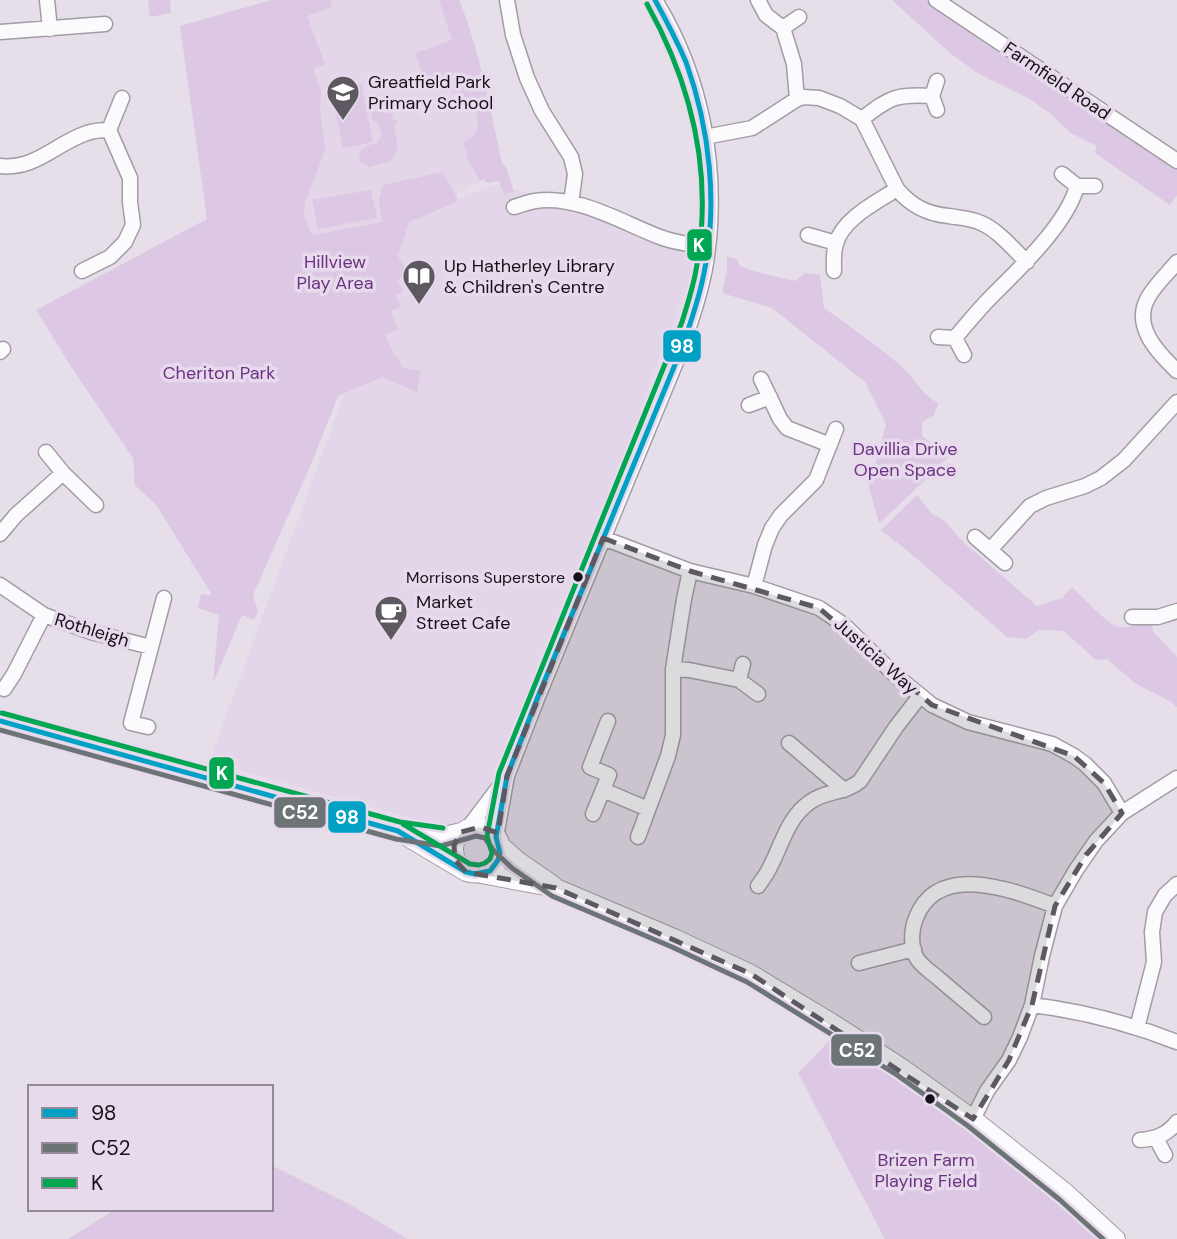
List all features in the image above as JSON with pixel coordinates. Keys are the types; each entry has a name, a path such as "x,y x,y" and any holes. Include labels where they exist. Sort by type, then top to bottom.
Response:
{"street":[{"path":"47,0 50,29"},
{"path":"507,0 513,35 527,78 542,111 571,157 575,174 571,203"},
{"path":"481,874 497,864 501,854 498,841 507,776 690,325 701,285 711,211 710,175 701,111 676,36 655,0"},
{"path":"758,0 766,15 783,28 793,64 797,99"},
{"name":"Farmfield Road","path":"936,0 1177,161"},
{"path":"783,28 799,17"},
{"path":"0,32 105,24"},
{"path":"862,119 894,97 908,95 935,103 937,81"},
{"path":"82,271 110,257 139,225 130,202 130,178 109,130 122,98"},
{"path":"705,137 752,128 797,99 818,98 839,106 862,119 904,198 923,210 972,220 990,227 1027,261"},
{"path":"0,166 27,164 79,136 98,130 109,130"},
{"path":"1062,174 1077,186 1095,186"},
{"path":"956,338 983,305 1027,261 1074,199 1077,186"},
{"path":"834,271 836,243 847,224 897,189"},
{"path":"514,207 535,201 571,203 593,209 663,239 708,248"},
{"path":"808,235 836,243"},
{"path":"1177,262 1150,293 1145,302 1143,316 1150,341 1177,371"},
{"path":"939,337 956,338"},
{"path":"956,338 964,355"},
{"path":"761,379 780,419 788,428 830,446"},
{"path":"749,405 770,397"},
{"path":"990,550 1030,506 1085,486 1115,468 1177,402"},
{"path":"754,586 772,528 781,515 816,480 836,429"},
{"path":"46,452 96,505"},
{"path":"0,534 16,515 63,473"},
{"path":"975,537 1006,563"},
{"name":"Justicia Way","path":"603,538 690,571 754,586 818,608 836,618 894,674 932,705 968,722 1052,744 1074,756 1104,783 1122,813"},
{"path":"638,837 673,735 673,669 690,571"},
{"name":"Rothleigh","path":"0,585 44,615 91,632 151,647"},
{"name":"Rothleigh","path":"148,727 131,723 163,598"},
{"path":"1132,617 1158,617 1177,611"},
{"path":"4,690 44,615"},
{"path":"739,680 743,664"},
{"path":"673,669 739,680 758,694"},
{"path":"758,886 776,868 789,825 802,808 821,795 852,787 864,776 920,696"},
{"path":"0,721 398,831 441,837 480,827 489,830 518,861 556,888"},
{"path":"593,814 609,775 590,767 608,721"},
{"path":"789,743 844,790"},
{"path":"460,867 454,856 456,838 507,776"},
{"path":"973,1119 1009,1060 1032,1005 1055,906 1096,841 1122,813 1177,778"},
{"path":"603,790 648,809"},
{"path":"398,831 466,872 556,888 677,939 751,974 901,1068 973,1119 1066,1193 1116,1239"},
{"path":"984,1017 917,959 913,927 921,909 934,894 965,883 1016,891 1055,906"},
{"path":"1137,1028 1154,962 1152,932 1155,912 1165,895 1177,884"},
{"path":"859,963 914,949"},
{"path":"1032,1005 1088,1015 1177,1042"},
{"path":"1140,1140 1156,1138 1177,1122"},
{"path":"1156,1138 1165,1155"}],"highlighted area":[{"path":"603,538 690,571 819,608 932,705 1074,756 1104,783 1122,813 1086,855 1055,906 1032,1005 1009,1060 973,1119 751,974 556,888 466,872 455,860 454,845 461,832 480,827 498,833 507,776"}],"shaded area":[{"name":"Greatfield Park Primary School","path":"272,0 459,0 489,98 502,164 506,167 437,204 389,221 268,244 180,26"},
{"path":"496,184 705,240 479,837 209,762 409,218"}],"green space":[{"path":"148,0 170,0 171,13 150,17"},
{"name":"Cheriton Park","path":"272,0 330,0 332,7 307,16 325,64 313,69 321,91 320,109 325,150 305,203 304,216 313,235 382,222 379,200 383,185 442,172 457,197 457,202 409,222 398,256 406,271 398,280 403,292 396,295 400,307 390,311 398,329 385,335 403,368 421,371 417,392 382,377 338,396 253,595 258,611 254,620 242,615 213,683 219,615 198,608 201,594 212,595 157,506 135,485 133,458 36,310 207,219 180,26"},
{"path":"439,0 459,0 478,59 502,164 506,167 514,192 504,194 499,181 480,181 466,156 468,154 463,143 475,133 478,124 470,102 451,91 428,91 415,53 452,40"},
{"path":"892,0 926,0 1177,167 1177,195 1170,205 1095,153 1097,146 1071,133 1030,99 979,74 950,53"},
{"path":"361,84 373,142 343,148 331,90"},
{"path":"368,95 380,104 395,106 392,119 397,120 394,125 398,149 390,161 369,167 360,162 360,151 377,143 382,135 379,125 372,120 371,113 376,111 374,103 369,104"},
{"path":"371,190 377,218 318,229 312,200"},
{"name":"Davillia Drive Open Space","path":"727,257 737,259 740,266 753,271 795,281 805,273 820,275 824,308 900,365 928,396 939,403 933,416 922,422 922,436 949,457 881,522 879,523 869,487 886,424 865,382 772,308 722,293"},
{"path":"917,495 932,514 945,521 962,541 1037,606 1062,598 1072,587 1113,625 1126,627 1151,623 1153,631 1177,657 1177,707 1136,684 1107,659 1096,660 1064,631 1039,630 1026,639 1007,637 881,530"},
{"name":"Brizen Farm Playing Field","path":"841,1029 1116,1239 885,1239 798,1073"},
{"path":"273,1166 353,1206 407,1239 68,1239 113,1211 273,1211"}],"transit line":[{"name":"98","path":"0,721 398,831 466,872 475,874 490,871 500,853 496,837 507,776 681,350 704,273 711,194 706,140 686,62 655,0"},
{"name":"K","path":"403,824 470,864 479,865 490,859 492,853 487,836 499,773 688,303 701,235 701,166 696,132 677,67 647,4"},
{"name":"K","path":"2,713 400,822 443,828"},
{"name":"C52","path":"0,730 396,839 441,846 476,836 485,838 512,868 552,896 747,982 897,1075 968,1126 1060,1200 1103,1239"}],"place":[{"name":"Greatfield Park Primary School","path":"343,122"},
{"name":"Up Hatherley Library & Children's Centre","path":"419,306"},
{"name":"Morrisons Superstore","path":"578,577"},
{"name":"Market Street Cafe","path":"391,642"}],"park label":[{"name":"Hillview Play Area","path":"335,272"}]}
